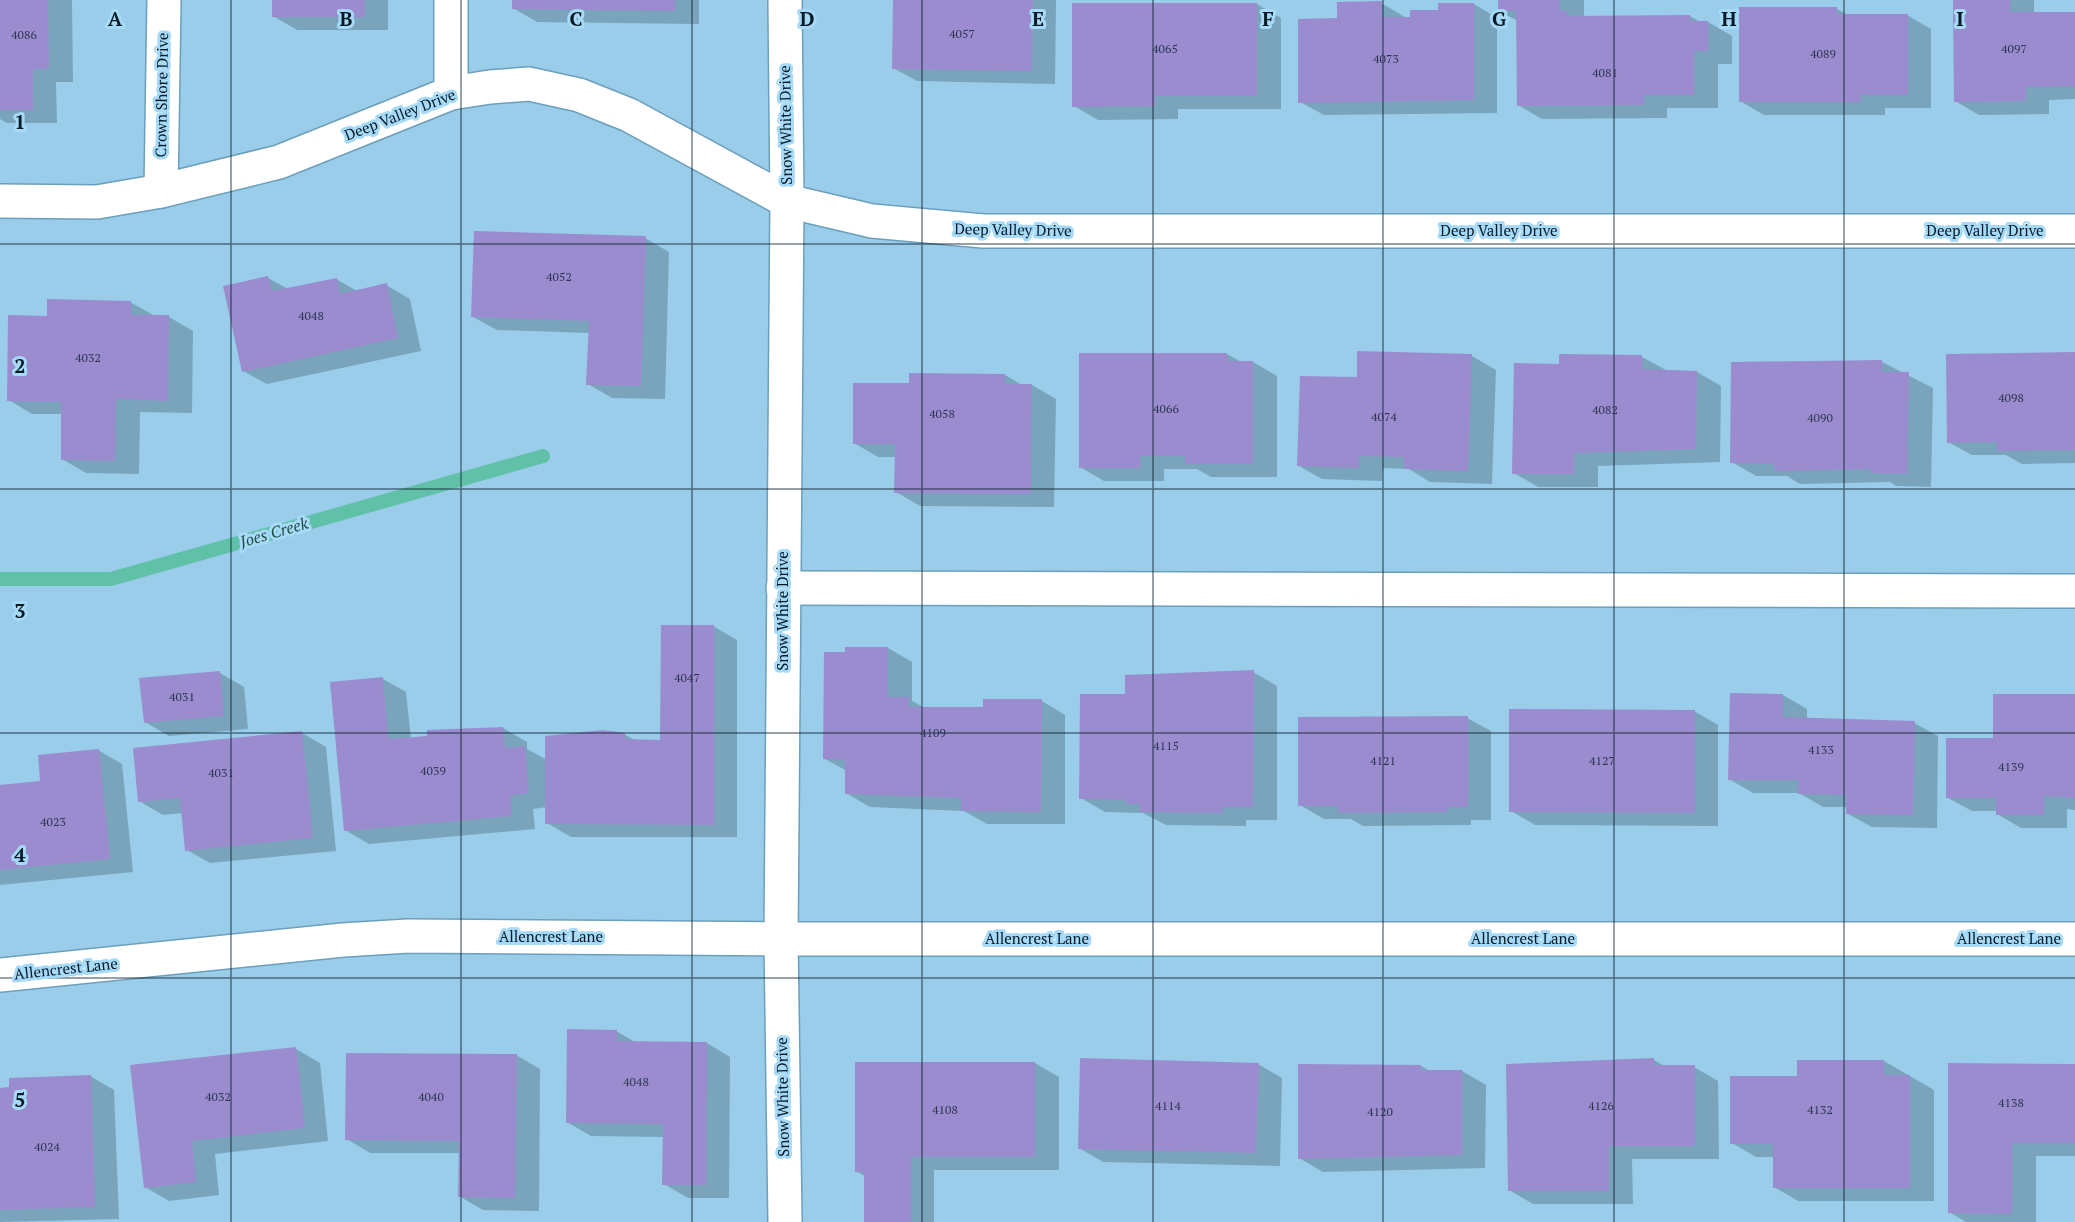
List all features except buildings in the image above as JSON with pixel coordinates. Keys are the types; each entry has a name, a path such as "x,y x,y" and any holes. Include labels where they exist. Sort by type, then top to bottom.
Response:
{"street":[{"name":"Crown Shore Drive","path":"161,191 164,0"},
{"path":"451,0 451,93"},
{"name":"Snow White Drive","path":"784,1222 781,939 788,201 785,0"},
{"name":"Deep Valley Drive","path":"0,201 97,202 161,191 279,162 451,93 529,84 579,95 629,115 788,201 872,221 983,231 2075,231"},
{"path":"783,588 2075,591"},
{"name":"Allencrest Lane","path":"0,975 343,940 408,936 781,939 2075,939"}],"waterway":[{"name":"Joes Creek","path":"0,579 111,579 543,456"}]}
